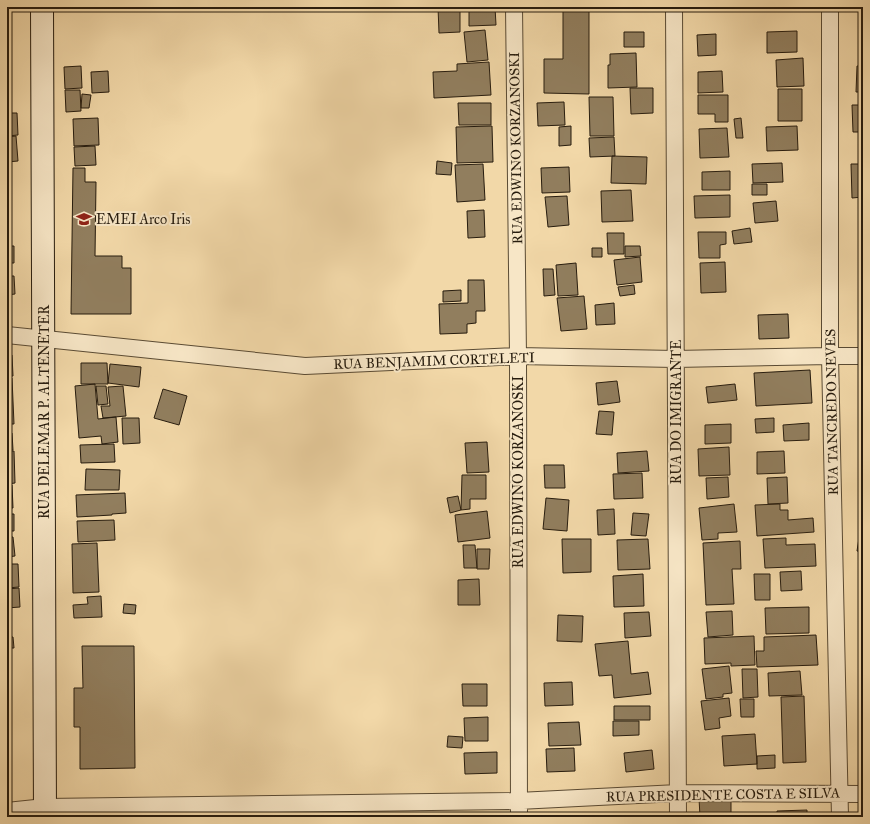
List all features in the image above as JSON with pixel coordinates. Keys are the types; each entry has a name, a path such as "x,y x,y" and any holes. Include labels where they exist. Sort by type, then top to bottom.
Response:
{"street":[{"name":"RUA DELEMAR P. ALTENETER","path":"42,7 45,812"},
{"name":"RUA EDWINO KORZANOSKI","path":"514,7 518,356 518,809"},
{"name":"RUA DO IMIGRANTE","path":"674,7 678,817"},
{"name":"RUA TANCREDO NEVES","path":"830,7 830,356 840,817"},
{"name":"RUA BENJAMIM CORTELETI","path":"7,335 305,366 518,356 675,359 863,356"},
{"name":"RUA PRESIDENTE COSTA E SILVA","path":"7,810 45,812 518,809 678,793 863,794"}],"building":[{"path":"438,7 460,7 460,32 439,33"},
{"path":"469,7 495,7 496,25 469,26"},
{"path":"535,7 554,7 553,10 535,9"},
{"path":"563,7 589,7 589,94 544,93 544,59 563,59"},
{"path":"485,30 488,60 467,62 464,32"},
{"path":"797,31 797,52 767,53 767,32"},
{"path":"624,32 644,32 644,47 624,47"},
{"path":"7,34 10,34 11,59 7,59"},
{"path":"716,34 716,55 698,56 697,35"},
{"path":"636,53 637,87 608,88 608,65 610,65 610,54"},
{"path":"803,58 804,86 777,87 776,60"},
{"path":"7,61 9,61 10,82 7,82"},
{"path":"489,62 491,95 434,98 433,72 457,71 457,64"},
{"path":"81,66 82,88 65,89 64,67"},
{"path":"857,66 863,66 863,92 856,92"},
{"path":"108,71 109,92 92,93 91,72"},
{"path":"722,71 723,92 698,93 698,72"},
{"path":"7,87 9,87 9,109 7,109"},
{"path":"630,88 653,88 653,113 631,114"},
{"path":"778,89 802,89 802,121 778,121"},
{"path":"65,90 80,90 81,111 66,112"},
{"path":"82,94 91,95 89,108 81,108"},
{"path":"698,95 728,95 728,122 715,122 715,114 698,114"},
{"path":"589,97 613,97 614,136 590,136"},
{"path":"564,102 565,125 538,126 537,103"},
{"path":"458,103 491,103 491,125 459,125"},
{"path":"852,105 863,105 863,132 853,132"},
{"path":"7,113 17,113 18,135 7,136"},
{"path":"98,118 99,145 74,146 73,119"},
{"path":"741,118 743,138 736,138 734,119"},
{"path":"492,126 493,162 457,163 456,127"},
{"path":"571,126 571,145 559,146 559,127"},
{"path":"797,126 798,150 767,151 766,127"},
{"path":"727,128 729,157 700,158 699,129"},
{"path":"16,136 18,161 7,162 7,137"},
{"path":"614,137 615,156 590,157 589,138"},
{"path":"95,146 96,165 75,166 74,147"},
{"path":"612,156 647,157 646,184 611,183"},
{"path":"437,161 452,163 451,175 436,174"},
{"path":"782,163 783,182 753,183 752,164"},
{"path":"7,164 9,164 10,181 7,181"},
{"path":"483,164 485,200 457,202 455,165"},
{"path":"851,164 863,164 863,197 852,198"},
{"path":"569,167 570,192 542,193 541,168"},
{"name":"EMEI Arco Iris","path":"73,168 85,168 85,182 96,182 95,256 122,256 122,268 131,268 131,314 71,314"},
{"path":"730,171 730,190 702,190 702,172"},
{"path":"752,184 767,184 767,195 752,195"},
{"path":"631,190 633,221 602,222 601,191"},
{"path":"730,195 730,217 695,218 694,196"},
{"path":"567,196 569,225 548,227 545,197"},
{"path":"776,201 778,221 755,223 753,203"},
{"path":"862,201 863,228 860,228"},
{"path":"484,210 485,237 468,238 467,211"},
{"path":"750,228 752,242 734,244 732,231"},
{"path":"698,232 726,232 726,244 720,245 720,258 699,258"},
{"path":"607,233 624,233 624,254 608,254"},
{"path":"860,234 863,234 863,264 861,265"},
{"path":"7,246 14,246 14,263 7,263"},
{"path":"625,246 640,246 641,256 625,257"},
{"path":"592,248 602,248 602,257 592,257"},
{"path":"640,257 642,282 617,285 614,260"},
{"path":"725,262 726,292 701,293 700,263"},
{"path":"576,263 578,295 558,296 556,265"},
{"path":"7,265 8,276 14,276 15,294 7,295"},
{"path":"543,269 553,269 555,295 544,296"},
{"path":"468,280 484,280 485,311 476,311 476,323 467,324 467,333 440,334 439,304 468,303"},
{"path":"634,285 635,294 620,296 618,287"},
{"path":"461,290 461,301 443,302 443,291"},
{"path":"584,296 587,329 561,331 557,298"},
{"path":"614,303 615,324 596,325 595,305"},
{"path":"788,314 789,338 759,339 758,315"},
{"path":"7,355 12,355 13,376 7,376"},
{"path":"81,363 107,363 108,384 81,384"},
{"path":"110,364 141,367 139,387 108,383"},
{"path":"810,370 812,403 756,406 754,373"},
{"path":"7,378 12,378 14,424 7,424"},
{"path":"617,381 620,402 598,405 596,383"},
{"path":"95,384 98,419 116,417 118,442 102,444 101,436 79,438 75,386"},
{"path":"735,384 737,400 708,403 706,387"},
{"path":"96,386 106,386 108,404 98,405"},
{"path":"123,386 126,416 103,418 101,406 110,406 108,387"},
{"path":"163,389 187,396 179,425 154,418"},
{"path":"599,411 614,412 612,435 596,434"},
{"path":"122,418 139,418 140,443 123,444"},
{"path":"774,418 774,432 756,433 755,419"},
{"path":"809,423 809,440 784,441 783,425"},
{"path":"731,424 731,443 705,444 705,425"},
{"path":"12,433 13,450 7,450 7,434"},
{"path":"487,442 489,472 467,473 465,443"},
{"path":"114,444 115,462 81,463 80,445"},
{"path":"729,447 730,475 699,476 698,449"},
{"path":"7,451 14,451 15,483 7,484"},
{"path":"647,451 649,471 618,473 617,453"},
{"path":"784,451 785,473 757,474 757,452"},
{"path":"544,465 564,465 565,488 545,488"},
{"path":"86,469 120,470 119,490 85,490"},
{"path":"642,473 643,498 614,499 613,474"},
{"path":"462,475 486,475 486,499 470,499 470,509 461,510"},
{"path":"728,477 729,497 707,499 706,478"},
{"path":"787,477 788,503 768,504 767,478"},
{"path":"7,485 12,485 13,508 7,508"},
{"path":"125,493 126,513 77,517 76,495"},
{"path":"458,496 461,510 450,513 447,498"},
{"path":"546,498 569,500 567,531 543,529"},
{"path":"734,504 737,532 718,533 718,539 702,540 699,508"},
{"path":"780,504 780,510 788,510 788,520 813,518 814,532 757,536 755,505"},
{"path":"614,509 615,534 598,535 597,510"},
{"path":"487,511 490,538 458,542 455,515"},
{"path":"633,513 649,514 646,536 631,535"},
{"path":"7,514 14,514 14,531 7,531"},
{"path":"114,520 115,540 78,542 77,521"},
{"path":"7,537 13,537 15,556 7,557"},
{"path":"786,538 786,545 815,544 816,566 765,568 763,539"},
{"path":"859,538 863,539 863,552 857,551"},
{"path":"562,539 591,539 591,572 563,573"},
{"path":"648,539 650,569 618,570 617,540"},
{"path":"740,541 741,569 732,569 734,604 706,605 703,543"},
{"path":"97,543 99,592 73,593 72,544"},
{"path":"463,545 475,545 477,568 464,568"},
{"path":"477,549 490,549 489,569 477,569"},
{"path":"7,564 18,564 19,587 7,588"},
{"path":"801,571 802,590 781,591 780,572"},
{"path":"643,574 644,606 614,607 613,576"},
{"path":"754,574 770,574 770,600 755,600"},
{"path":"479,579 480,605 458,605 458,580"},
{"path":"19,588 20,607 7,608 7,589"},
{"path":"101,596 102,617 74,618 73,605 88,604 87,597"},
{"path":"124,604 136,605 135,614 123,613"},
{"path":"809,607 809,633 766,634 765,608"},
{"path":"10,610 11,635 7,635 7,611"},
{"path":"732,611 733,635 708,637 706,612"},
{"path":"649,612 651,636 625,638 624,613"},
{"path":"558,615 583,616 582,642 557,641"},
{"path":"816,635 818,665 757,667 756,651 764,651 764,637"},
{"path":"754,636 755,665 731,666 731,663 705,664 704,638"},
{"path":"7,637 13,637 14,648 7,648"},
{"path":"628,641 631,674 648,672 651,694 614,698 612,675 599,676 595,644"},
{"path":"82,646 134,646 135,768 80,769 80,727 74,727 74,688 83,688"},
{"path":"729,666 732,693 723,694 723,697 706,699 702,669"},
{"path":"742,669 757,669 758,697 743,698"},
{"path":"800,671 802,695 769,696 768,673"},
{"path":"572,682 573,705 545,706 544,683"},
{"path":"462,684 487,684 487,706 463,706"},
{"path":"804,696 806,762 783,763 781,697"},
{"path":"729,698 731,716 719,718 720,728 705,730 701,701"},
{"path":"740,699 754,699 754,717 741,717"},
{"path":"614,706 650,706 650,720 614,720"},
{"path":"488,717 488,741 465,741 464,718"},
{"path":"613,721 639,721 639,735 613,736"},
{"path":"579,722 581,745 549,746 548,723"},
{"path":"755,734 757,764 724,766 722,736"},
{"path":"448,736 463,737 462,748 447,747"},
{"path":"574,748 575,771 547,772 546,749"},
{"path":"652,750 654,769 626,772 624,753"},
{"path":"497,752 497,773 465,774 464,753"},
{"path":"775,755 775,768 757,769 757,756"},
{"path":"731,797 731,817 700,817 699,798"},
{"path":"807,810 807,817 777,817 777,811"}],"place":[{"name":"EMEI Arco Iris","path":"84,219"}]}
